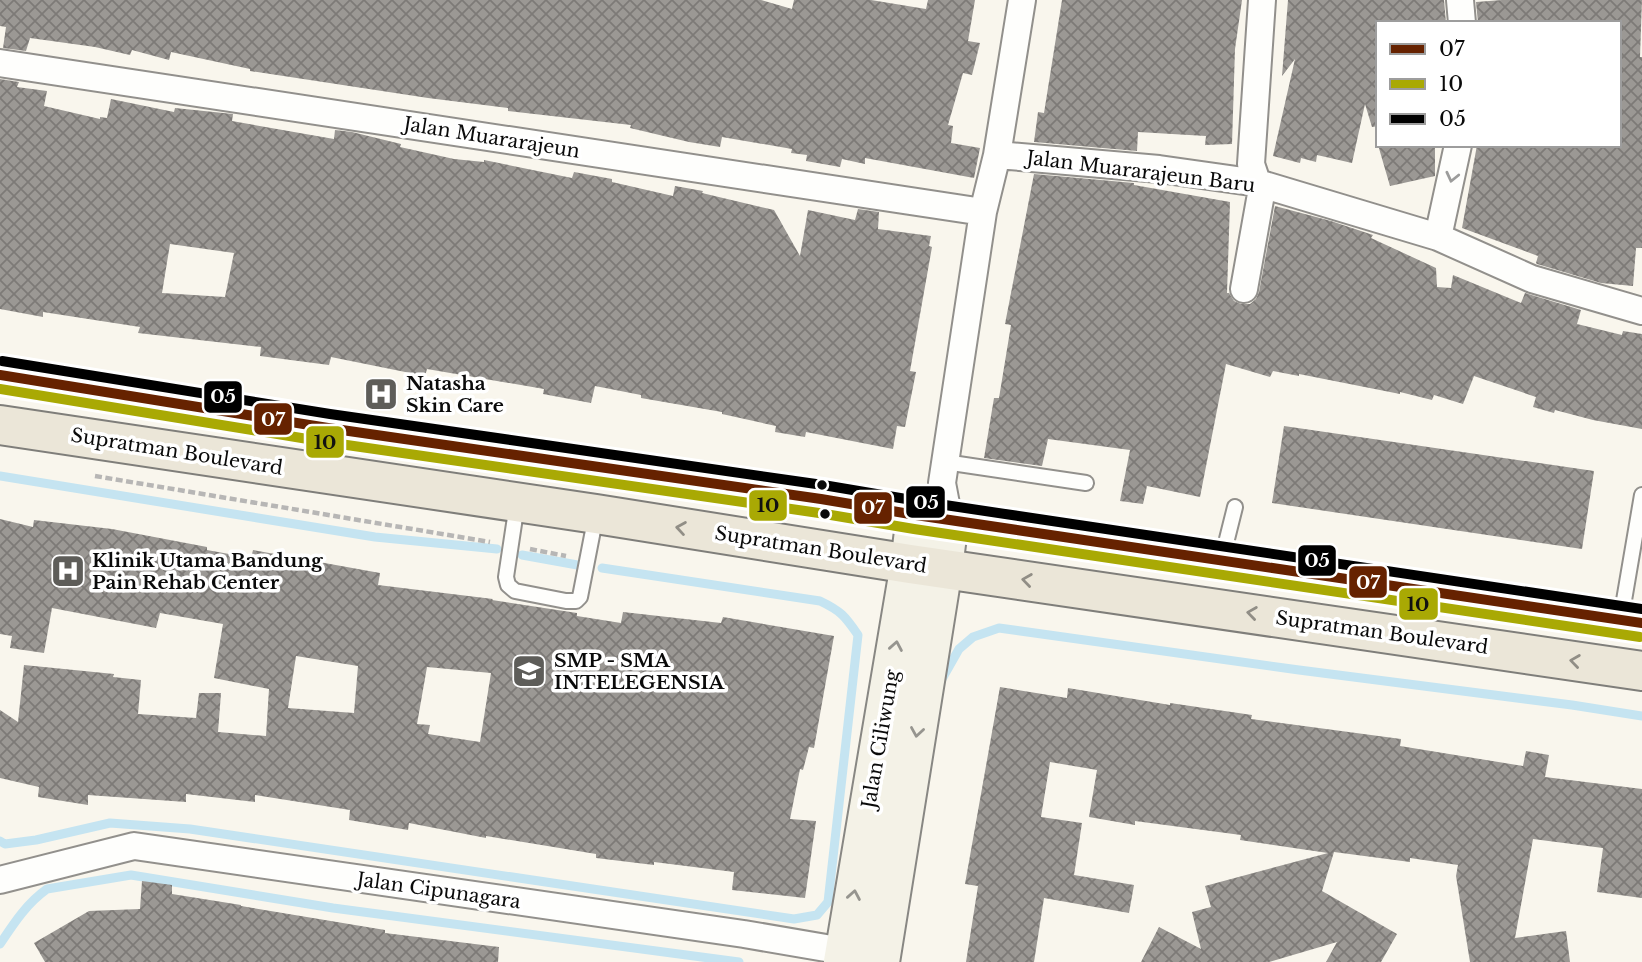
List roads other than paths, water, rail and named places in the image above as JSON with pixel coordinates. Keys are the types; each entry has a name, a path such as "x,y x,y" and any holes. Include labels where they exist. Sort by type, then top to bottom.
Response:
{"main road":[{"path":"0,375 328,428 807,497 938,495 1222,560 1631,621"},
{"name":"Supratman Boulevard","path":"0,425 926,566 1642,671"}],"street":[{"path":"938,495 983,212 997,155 1022,0"},
{"path":"1244,289 1261,194 1251,164 1262,0"},
{"path":"1460,0 1462,21"},
{"name":"Jalan Muararajeun","path":"0,63 983,212"},
{"path":"1438,237 1458,147"},
{"name":"Jalan Muararajeun Baru","path":"997,155 1149,168 1258,183 1438,237 1532,279 1642,311"},
{"name":"Jalan Ciliwung","path":"844,957 926,566 938,495"},
{"name":"Jalan Ciliwung","path":"881,959 926,566"},
{"name":"Jalan Cipunagara","path":"0,880 134,846 730,932 844,957 881,959"}],"lane":[{"path":"938,495 1086,483"},
{"path":"1631,621 1642,495"},
{"path":"517,502 506,577 508,584 515,591 566,601 576,601 580,597 596,514"},
{"path":"1222,560 1235,507"}],"waterway":[{"path":"0,476 375,537 497,549"},
{"path":"522,555 583,566"},
{"path":"0,841 5,844 36,840 110,823 190,829 794,919 817,915 828,902 858,635 842,615 820,601 602,568"},
{"path":"942,679 959,649 973,637 999,628 1642,716"},
{"path":"0,944 27,907 47,889 131,875 333,908 739,962"}],"place":[{"name":"Natasha Skin Care","path":"381,394"},
{"name":"Klinik Utama Bandung Pain Rehab Center","path":"68,571"},
{"name":"SMP - SMA INTELEGENSIA","path":"529,671"}]}
